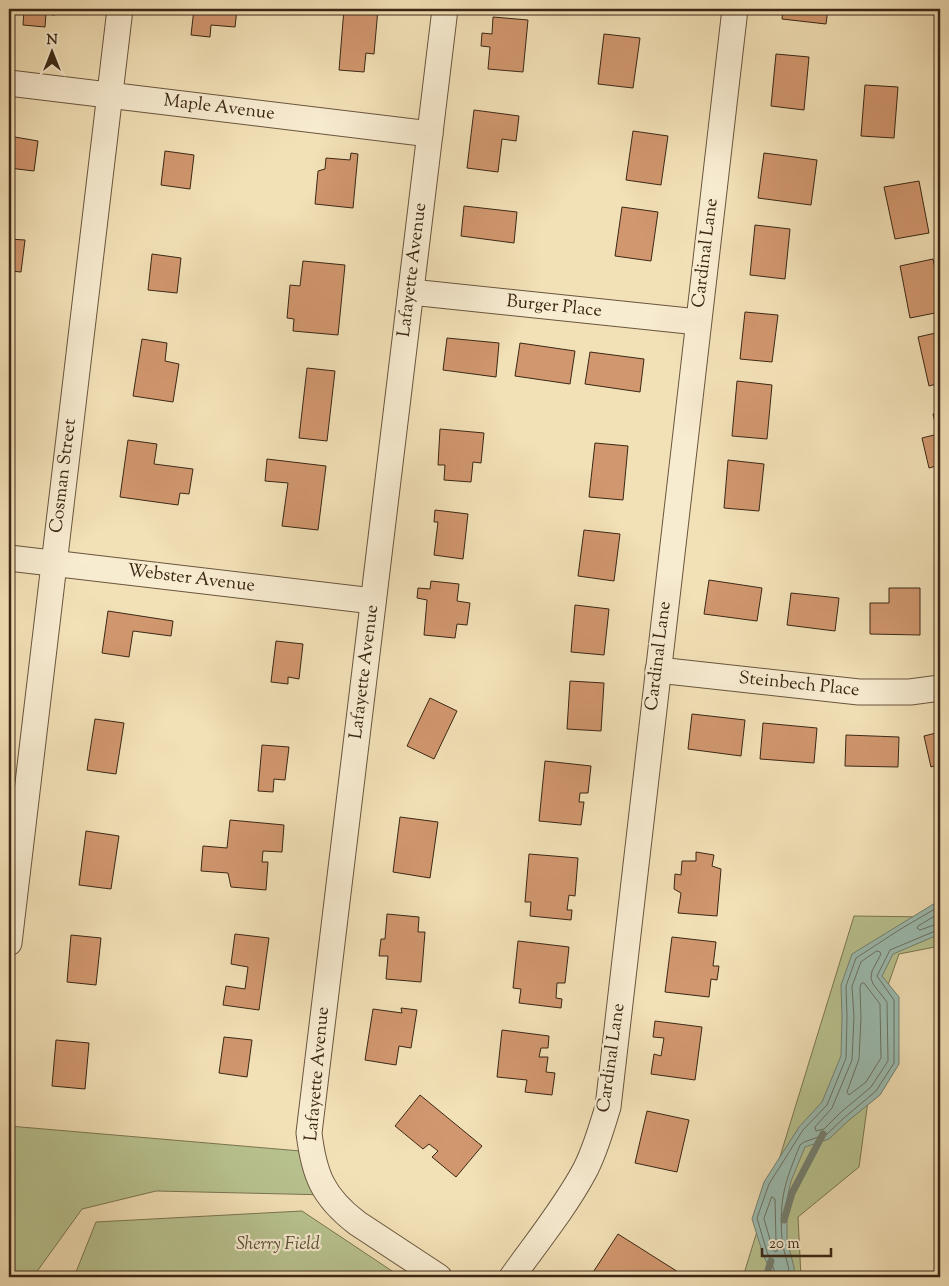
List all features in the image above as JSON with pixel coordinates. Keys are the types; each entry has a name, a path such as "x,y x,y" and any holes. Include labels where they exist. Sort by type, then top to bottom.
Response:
{"street":[{"name":"Cosman Street","path":"9,943 120,9"},
{"name":"Lafayette Avenue","path":"439,1277 357,1223 330,1197 312,1162 308,1134 445,9"},
{"name":"Cardinal Lane","path":"512,1277 567,1200 584,1172 596,1144 608,1107 735,9"},
{"name":"Maple Avenue","path":"9,82 430,134"},
{"name":"Burger Place","path":"411,292 698,322"},
{"name":"Webster Avenue","path":"9,558 373,601"},
{"name":"Steinbech Place","path":"658,670 859,692 910,692 940,688"}],"green space":[{"path":"940,908 940,946 899,954 881,1005 859,1167 798,1217 801,1277 743,1277 854,916 929,917"},
{"path":"9,1126 312,1152 330,1195 156,1191 82,1209 33,1277 9,1277"},
{"name":"Sherry Field","path":"302,1211 401,1277 74,1277 96,1222"}],"water":[{"path":"940,900 940,934 893,954 882,976 899,997 899,1064 880,1095 829,1139 805,1147 791,1181 787,1199 787,1240 794,1267 794,1277 773,1277 763,1254 752,1219 764,1182 799,1127 822,1102 841,1056 841,985 852,954"}],"building":[{"path":"9,9 56,9 55,15 46,14 45,27 23,25 24,11"},
{"path":"194,9 237,9 235,27 211,25 210,37 191,35"},
{"path":"344,9 378,9 374,54 366,53 364,72 339,70"},
{"path":"783,9 828,9 826,24 782,19"},
{"path":"493,17 528,20 523,72 488,69 490,47 481,46 482,33 492,34"},
{"path":"604,34 640,38 633,88 598,84"},
{"path":"776,54 809,57 804,110 771,106"},
{"path":"865,85 898,87 894,138 861,136"},
{"path":"474,110 519,116 516,141 502,139 498,172 467,168"},
{"path":"633,131 668,136 661,185 626,180"},
{"path":"9,136 38,141 34,171 9,168"},
{"path":"165,151 194,155 190,189 161,185"},
{"path":"351,153 358,154 353,208 315,204 318,171 325,169 326,158 350,160"},
{"path":"764,153 817,160 811,205 758,198"},
{"path":"919,181 929,233 895,239 884,187"},
{"path":"464,206 517,212 514,243 461,236"},
{"path":"622,207 658,212 651,261 615,256"},
{"path":"755,225 790,229 785,279 750,275"},
{"path":"9,239 25,240 21,272 10,271 9,286"},
{"path":"152,254 181,258 177,293 148,290"},
{"path":"933,259 940,296 940,312 910,318 900,266"},
{"path":"303,261 345,265 338,335 293,331 294,319 287,318 290,285 300,286"},
{"path":"745,312 778,315 772,362 740,359"},
{"path":"940,332 940,383 929,386 918,337"},
{"path":"447,338 499,343 496,377 443,370"},
{"path":"142,339 167,343 165,361 179,364 173,402 133,396"},
{"path":"520,343 575,351 570,384 515,376"},
{"path":"590,352 644,359 640,392 585,384"},
{"path":"307,368 335,371 327,441 299,438"},
{"path":"737,381 772,385 767,439 732,436"},
{"path":"940,412 940,465 929,468 922,438 938,434 933,414"},
{"path":"440,429 484,433 481,463 473,462 471,482 444,480 445,465 438,465"},
{"path":"128,440 157,444 154,464 193,469 189,494 180,493 178,505 120,497"},
{"path":"595,443 628,446 623,500 589,497"},
{"path":"267,459 326,466 318,530 282,526 288,483 265,481"},
{"path":"728,460 764,464 759,511 724,508"},
{"path":"435,510 468,514 463,559 434,555 438,522 434,522"},
{"path":"584,530 620,534 614,581 578,576"},
{"path":"709,580 762,588 757,621 704,614"},
{"path":"431,581 459,584 457,601 470,603 467,625 457,624 455,638 424,635 427,600 417,598 418,588 430,589"},
{"path":"889,588 920,588 920,635 870,634 870,603 889,603"},
{"path":"791,593 839,598 835,631 787,625"},
{"path":"575,605 609,609 604,655 571,652"},
{"path":"108,611 173,621 171,636 133,631 129,657 102,653"},
{"path":"276,641 303,644 299,679 288,677 288,684 271,682"},
{"path":"570,681 604,683 601,731 567,729"},
{"path":"430,698 457,711 434,759 407,746"},
{"path":"692,714 745,720 741,756 688,749"},
{"path":"95,719 124,723 116,774 87,770"},
{"path":"763,723 817,728 814,763 760,759"},
{"path":"940,732 940,764 931,767 924,736"},
{"path":"846,735 899,737 898,767 845,766"},
{"path":"262,745 289,747 285,780 274,779 273,792 258,791"},
{"path":"545,761 591,766 588,793 580,793 579,802 584,802 581,825 539,821"},
{"path":"400,817 438,822 430,878 393,872"},
{"path":"230,820 284,825 282,852 263,851 262,862 268,862 266,890 231,887 228,873 201,871 203,846 227,848"},
{"path":"86,831 119,836 111,889 79,885"},
{"path":"696,852 714,855 712,866 721,869 717,916 678,913 681,893 674,889 675,874 681,875 682,861 696,861"},
{"path":"529,854 578,858 575,896 569,895 567,910 572,910 571,920 530,916 531,902 525,902"},
{"path":"387,914 419,917 418,932 425,932 421,982 386,979 388,956 379,956 381,939 385,939"},
{"path":"235,934 269,938 259,1010 223,1005 226,986 245,989 248,967 231,964"},
{"path":"71,935 101,938 96,985 67,982"},
{"path":"672,937 716,942 713,966 719,966 717,980 711,979 709,997 665,992"},
{"path":"518,941 569,947 565,983 557,983 556,998 562,999 561,1008 519,1003 521,989 513,988"},
{"path":"401,1008 417,1010 411,1048 399,1046 396,1065 365,1060 373,1009 402,1013"},
{"path":"655,1021 702,1027 695,1080 651,1074 654,1054 661,1056 664,1038 653,1037"},
{"path":"502,1030 549,1036 548,1048 541,1048 539,1057 548,1057 546,1072 555,1073 552,1095 525,1092 527,1080 497,1077"},
{"path":"224,1037 252,1040 247,1077 219,1073"},
{"path":"56,1040 89,1043 85,1089 52,1086"},
{"path":"420,1095 482,1146 456,1177 432,1157 438,1151 429,1144 423,1149 395,1126"},
{"path":"647,1111 689,1120 677,1172 635,1163"},
{"path":"618,1234 686,1277 590,1277"}],"waterway":[{"path":"784,1220 792,1193 823,1134"},
{"path":"766,1277 771,1261"}]}
